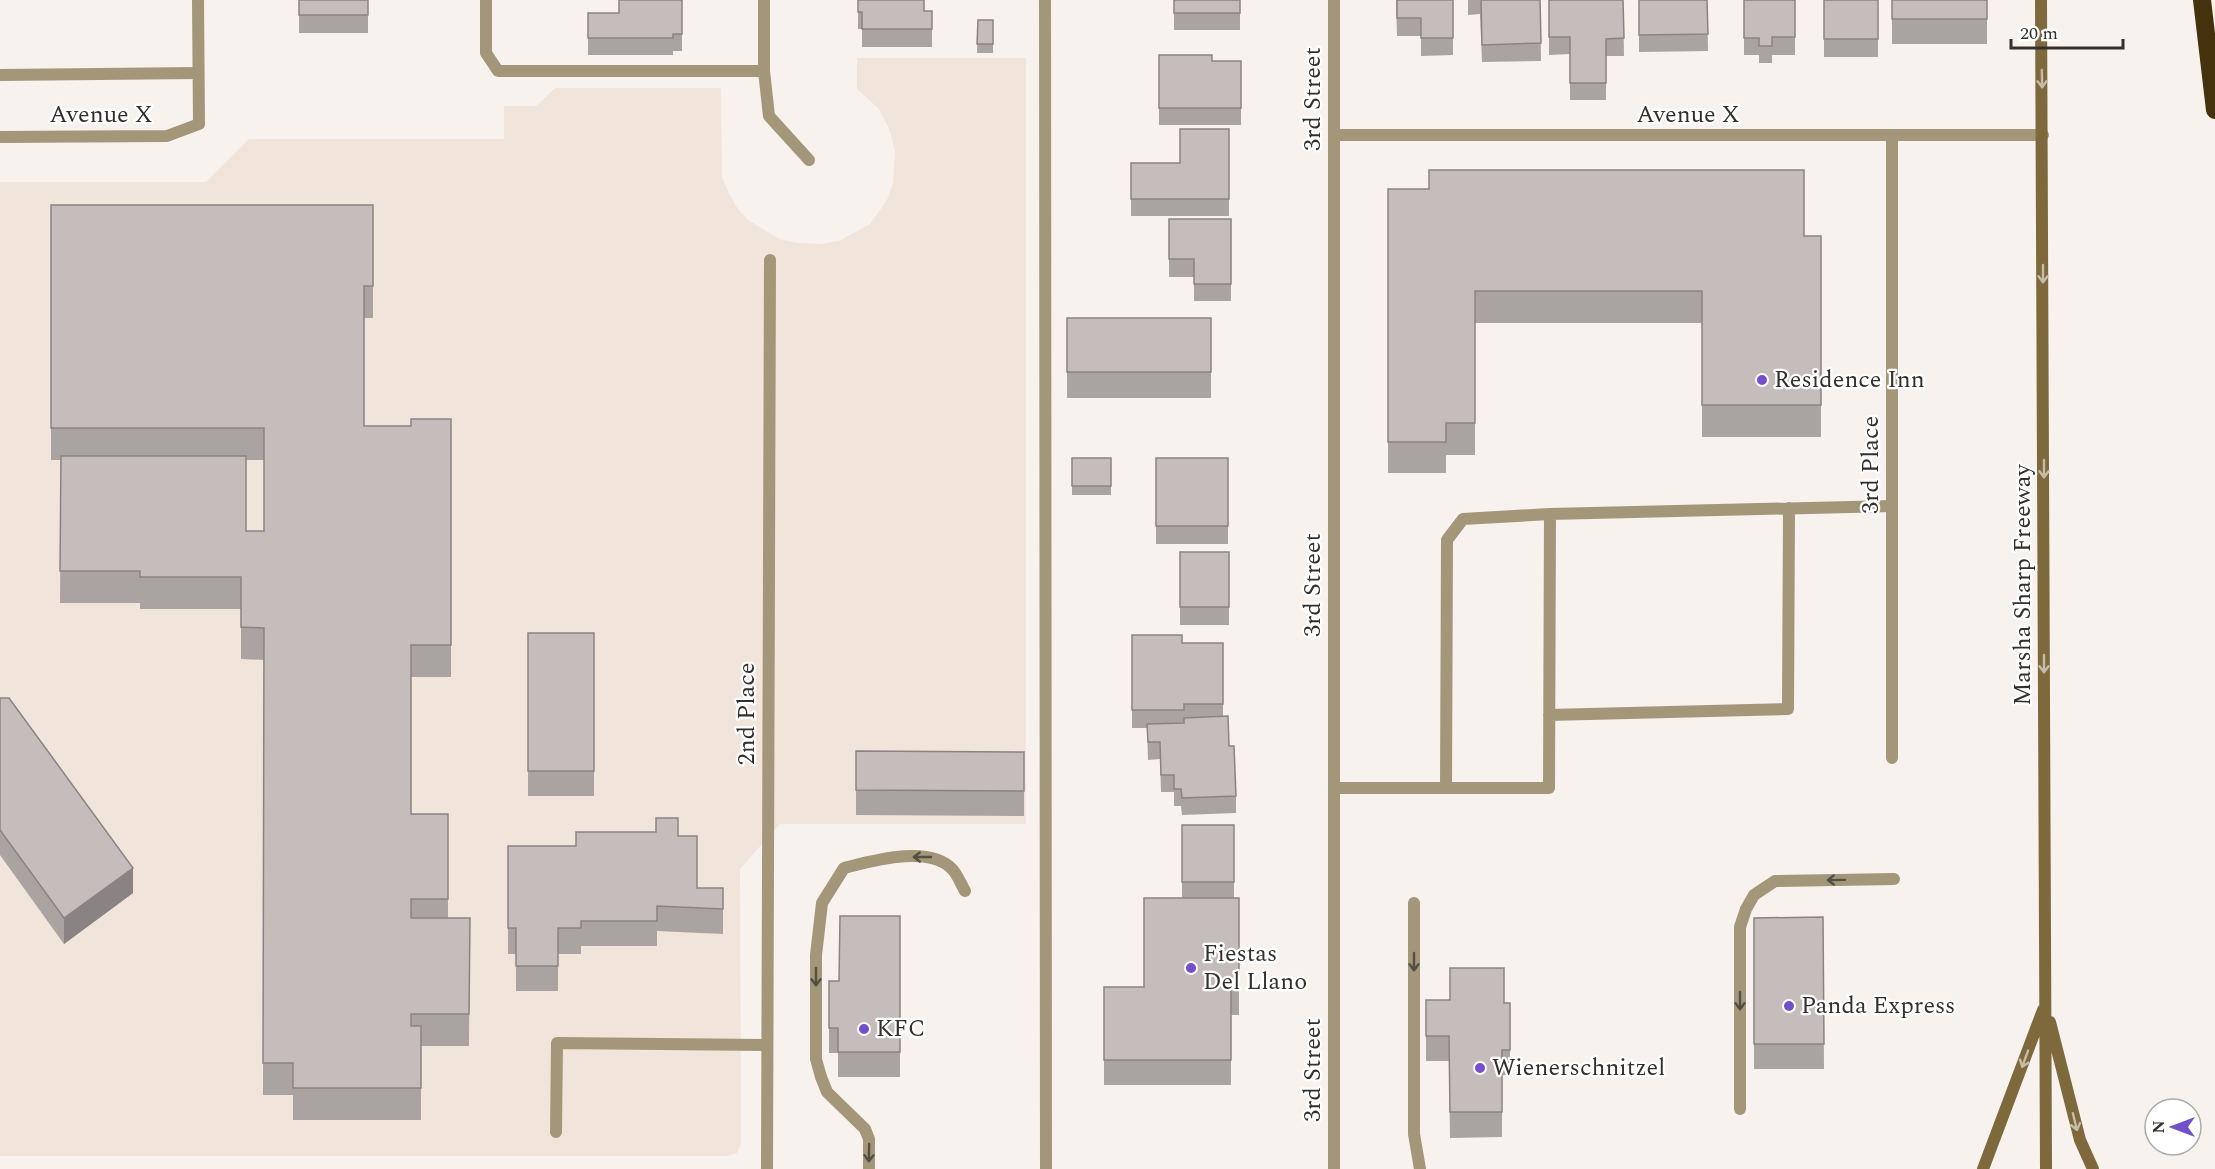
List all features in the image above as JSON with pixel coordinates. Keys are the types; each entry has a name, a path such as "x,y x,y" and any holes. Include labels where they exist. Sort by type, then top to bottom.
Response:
{"highway":[{"path":"2202,0 2215,110"}],"main road":[{"name":"Marsha Sharp Freeway","path":"2041,0 2046,1169"},
{"path":"1983,1169 2045,1004"},
{"path":"2045,1004 2080,1140 2093,1169"}],"street":[{"path":"0,75 198,73 198,0"},
{"path":"486,0 486,53 498,71 764,71"},
{"path":"764,0 764,71 769,116 809,160"},
{"path":"1045,0 1046,1169"},
{"name":"3rd Street","path":"1334,0 1334,1169"},
{"name":"Avenue X","path":"0,136 167,136 199,124 198,73"},
{"name":"Avenue X","path":"1334,135 2043,135"},
{"name":"3rd Place","path":"1892,136 1892,758"},
{"name":"2nd Place","path":"767,1169 770,260"},
{"path":"1446,788 1447,540 1463,519 1550,514 1892,506"},
{"path":"1549,715 1788,709 1789,508"},
{"path":"1334,788 1549,788 1550,514"},
{"path":"869,1169 869,1139 865,1129 827,1092 816,1059 816,955 822,903 844,868 884,857 934,857 952,869 965,891"},
{"path":"1740,1109 1740,927 1754,895 1775,881 1894,879"},
{"path":"1414,903 1414,1134 1420,1169"},
{"path":"556,1132 557,1043 767,1045"}],"shaded area":[{"path":"857,58 1026,58 1026,824 780,824 740,869 741,1144 737,1153 727,1156 0,1156 0,182 206,182 249,139 504,139 504,106 536,106 555,88 721,88 722,177 738,209 748,220 779,239 797,243 821,244 839,241 870,224 887,200 893,183 895,151 890,131 879,109 857,89"}],"building":[{"path":"299,0 368,0 368,15 299,15"},
{"path":"619,0 682,0 682,34 673,34 673,38 588,38 588,13 619,13"},
{"path":"858,0 924,0 924,11 932,11 932,29 862,29 862,12 858,12"},
{"path":"1174,0 1240,0 1240,13 1174,13"},
{"path":"1397,0 1453,0 1453,38 1421,38 1421,18 1397,18"},
{"path":"1481,0 1540,0 1541,43 1482,45"},
{"path":"1549,0 1623,0 1624,38 1606,39 1606,83 1570,83 1570,37 1549,37"},
{"path":"1639,0 1707,0 1708,34 1639,35"},
{"path":"1744,0 1795,0 1795,37 1772,37 1772,46 1759,46 1759,38 1744,38"},
{"path":"1824,0 1878,0 1878,39 1824,39"},
{"path":"1892,0 1987,0 1987,19 1892,19"},
{"path":"978,20 993,20 993,44 977,44"},
{"path":"1159,55 1212,55 1212,61 1241,61 1241,108 1159,108"},
{"path":"1180,129 1229,129 1229,199 1131,199 1131,163 1180,163"},
{"name":"Residence Inn","path":"1429,170 1804,170 1804,236 1821,236 1821,405 1702,405 1702,291 1475,291 1475,423 1446,423 1446,442 1388,442 1388,189 1429,189"},
{"path":"51,205 373,205 373,286 364,286 364,426 411,426 411,419 451,419 451,645 411,645 411,814 448,814 448,899 411,899 411,918 470,918 469,1014 411,1014 411,1026 421,1026 421,1088 293,1088 293,1063 263,1063 264,628 241,627 241,577 140,577 140,571 60,571 61,456 246,456 246,531 264,531 264,428 51,428"},
{"path":"1169,219 1231,219 1231,284 1194,284 1194,259 1169,259"},
{"path":"1067,318 1211,318 1211,372 1067,372"},
{"path":"1072,458 1111,458 1111,486 1072,486"},
{"path":"1156,458 1228,458 1228,526 1156,526"},
{"path":"1180,552 1229,552 1229,607 1180,607"},
{"path":"528,633 594,633 594,771 528,771"},
{"path":"1132,635 1182,635 1182,643 1223,643 1223,704 1184,704 1184,710 1132,710"},
{"path":"0,698 9,698 133,868 64,918 0,830"},
{"path":"1228,716 1229,746 1234,746 1236,796 1182,798 1181,789 1174,789 1174,775 1161,775 1160,742 1148,742 1147,724 1184,723 1184,718"},
{"path":"856,751 1024,752 1024,791 856,790"},
{"path":"656,818 678,818 678,836 697,836 697,888 723,888 723,909 657,906 657,921 581,921 581,928 558,928 558,966 516,966 516,928 508,928 508,846 576,846 576,832 656,832"},
{"path":"1182,825 1234,825 1234,882 1182,882"},
{"name":"Fiestas Del Llano","path":"1144,898 1239,898 1239,990 1231,990 1231,1060 1104,1060 1104,987 1144,987"},
{"name":"KFC","path":"840,916 900,916 900,1052 838,1052 838,1028 829,1028 829,981 839,981"},
{"name":"Panda Express","path":"1823,917 1824,1044 1754,1044 1754,918"},
{"name":"Wienerschnitzel","path":"1450,968 1504,968 1504,1003 1510,1003 1510,1050 1502,1050 1502,1112 1450,1112 1449,1036 1426,1036 1426,1000 1450,1000"}],"place":[{"name":"Residence Inn","path":"1762,380"},
{"name":"Fiestas Del Llano","path":"1191,968"},
{"name":"Panda Express","path":"1789,1006"},
{"name":"KFC","path":"864,1029"},
{"name":"Wienerschnitzel","path":"1480,1068"}]}
